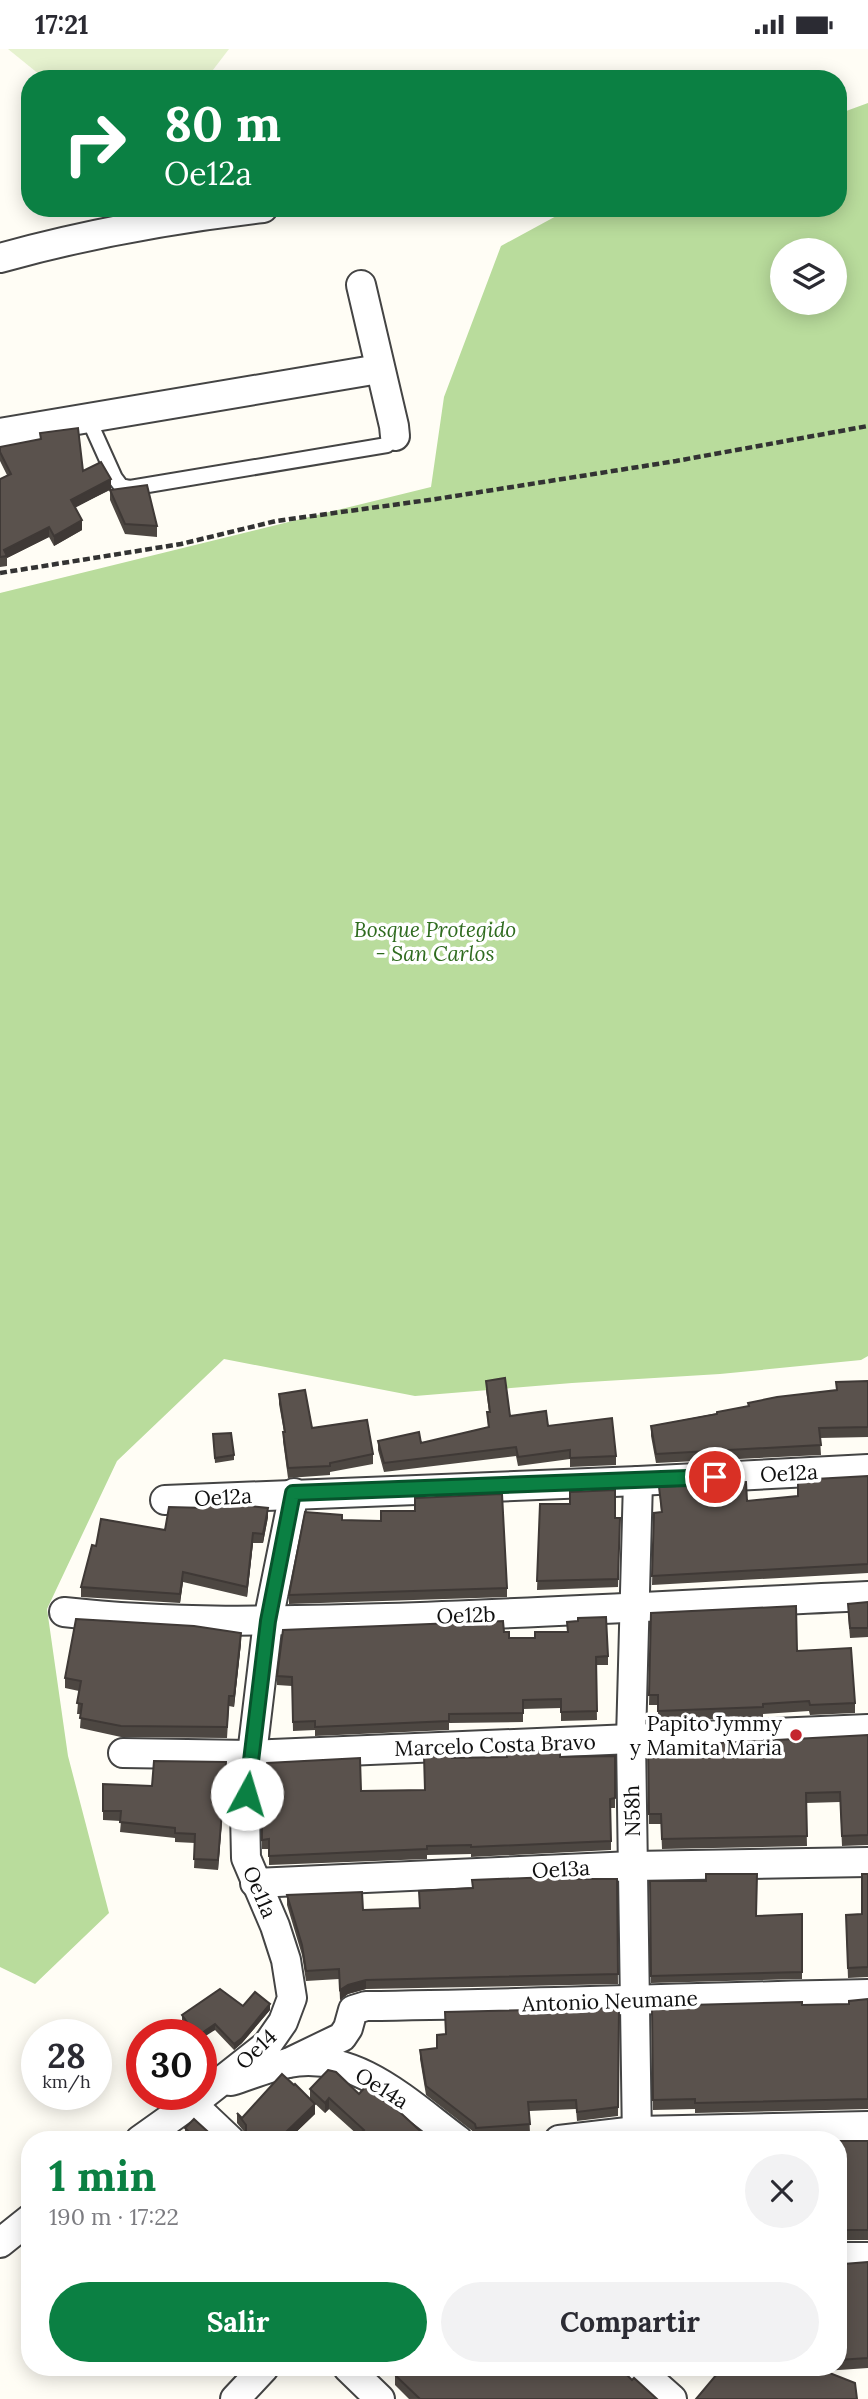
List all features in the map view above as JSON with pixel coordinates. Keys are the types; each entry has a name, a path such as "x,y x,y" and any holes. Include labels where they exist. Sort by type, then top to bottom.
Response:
{"street":[{"path":"0,258 141,226 202,217"},
{"path":"361,285 395,436"},
{"path":"0,433 379,369"},
{"name":"Oe12a","path":"165,1500 868,1469"},
{"name":"N58h","path":"637,2131 631,1739 638,1481"},
{"name":"Oe11a","path":"292,1998 286,1960 275,1926 246,1858 245,1813 268,1621 293,1493"},
{"name":"Oe12b","path":"64,1612 188,1621 268,1621 500,1614 868,1596"},
{"name":"Marcelo Costa Bravo","path":"122,1753 251,1755 868,1729"},
{"name":"Oe13a","path":"255,1884 633,1866 868,1862"},
{"name":"Antonio Neumane","path":"288,2063 342,2037 348,2028 353,2010 366,2006 868,1994"},
{"name":"Oe14","path":"217,2084 267,2045 283,2022 292,1998"},
{"name":"Oe14a","path":"217,2085 288,2063 315,2061 339,2064 373,2077 446,2131"},
{"name":"Oe14","path":"153,2131 183,2110"},
{"path":"198,2110 220,2131"},
{"path":"752,2131 868,2126"},
{"path":"0,2243 21,2226"},
{"path":"847,2257 868,2257"},
{"path":"235,2399 251,2376"},
{"path":"356,2376 380,2399"},
{"path":"647,2376 671,2399"}],"lane":[{"path":"88,418 115,478 121,486 130,488 387,445 395,436"}],"path":[{"path":"0,573 181,544 276,521 676,461 868,426"}],"green space":[{"path":"8,49 229,49 213,70 34,70"},
{"name":"Bosque Protegido - San Carlos","path":"868,103 868,1356 861,1360 720,1374 415,1396 224,1359 117,1461 47,1609 68,1756 109,1913 35,1984 0,1967 0,593 431,487 444,397 501,246 554,217 847,217 847,111"}],"building":[{"path":"78,428 83,471 101,462 111,479 71,500 82,520 54,536 49,527 4,550 7,556 0,557 0,479 11,474 0,447 41,439 40,433"},
{"path":"147,485 157,526 125,524 110,490"},
{"path":"505,1378 510,1416 546,1411 548,1426 612,1418 616,1456 570,1458 570,1450 518,1457 516,1447 384,1463 378,1441 419,1432 421,1443 489,1427 486,1381"},
{"path":"868,1381 868,1427 819,1428 821,1445 656,1454 651,1426 717,1414 749,1406 748,1403 777,1397 837,1390 836,1382"},
{"path":"305,1390 312,1428 367,1420 373,1454 330,1463 330,1466 288,1468 279,1394"},
{"path":"231,1433 234,1455 215,1458 213,1434"},
{"path":"868,1476 868,1564 652,1576 654,1513 662,1512 659,1487 746,1482 747,1501 798,1496 798,1480"},
{"path":"615,1490 615,1518 620,1518 618,1579 537,1581 540,1504 570,1504 570,1492"},
{"path":"502,1494 507,1588 289,1595 305,1512 342,1515 342,1520 381,1521 381,1511 415,1511 415,1498"},
{"path":"231,1504 268,1508 263,1534 253,1533 247,1587 183,1572 180,1594 81,1587 92,1545 96,1546 101,1519 165,1530 169,1507 206,1508 207,1505"},
{"path":"868,1602 868,1628 850,1628 848,1604"},
{"path":"796,1606 797,1651 851,1648 855,1703 810,1705 809,1701 763,1704 763,1707 658,1711 658,1695 649,1695 651,1613"},
{"path":"606,1617 608,1656 596,1657 597,1711 561,1712 561,1699 523,1700 523,1713 449,1714 449,1721 315,1727 315,1721 293,1722 292,1677 277,1676 283,1630 503,1621 504,1632 509,1632 509,1638 535,1638 535,1632 568,1632 567,1622 578,1621 578,1618"},
{"path":"76,1619 194,1626 241,1633 234,1696 229,1696 227,1727 121,1726 80,1718 82,1704 77,1703 81,1681 65,1678"},
{"path":"868,1735 868,1835 842,1836 840,1792 806,1793 807,1836 662,1839 661,1814 649,1814 648,1747"},
{"path":"560,1751 560,1757 615,1756 615,1798 610,1799 611,1841 471,1847 427,1846 427,1849 269,1856 269,1839 262,1840 262,1805 267,1763 360,1758 361,1791 425,1790 424,1755 451,1754 452,1758 507,1757 507,1752"},
{"path":"154,1761 226,1762 218,1860 194,1859 195,1834 175,1833 175,1828 120,1822 121,1811 103,1811 103,1784 152,1786"},
{"path":"706,1874 757,1874 756,1916 802,1914 802,1972 651,1976 650,1881 706,1881"},
{"path":"862,1874 868,1874 868,1967 848,1968 846,1915 862,1914"},
{"path":"551,1877 617,1879 618,1974 366,1980 340,1990 339,1969 306,1971 302,1945 287,1895 362,1892 363,1910 420,1908 419,1891 473,1888 472,1880"},
{"path":"220,1989 243,2006 255,1992 270,2004 234,2044 217,2026 217,2019 185,2019 182,2015"},
{"path":"868,1999 868,2099 695,2103 695,2099 653,2100 652,2006 802,2002 802,2005 849,2004 849,2001"},
{"path":"619,2008 618,2107 577,2112 576,2100 528,2102 530,2124 476,2128 475,2124 426,2086 420,2050 437,2048 437,2035 446,2034 445,2012"},
{"path":"328,2070 336,2072 359,2094 367,2085 377,2091 420,2131 363,2131 329,2098 325,2103 310,2089"},
{"path":"282,2074 315,2104 287,2131 246,2131 246,2125 237,2113 242,2118"},
{"path":"194,2119 207,2131 188,2131 185,2128"},
{"path":"847,2141 868,2141 868,2230 847,2230"},
{"path":"868,2262 868,2358 847,2359 847,2264"},
{"path":"396,2376 628,2376 632,2380 634,2378 657,2399 420,2399"},
{"path":"715,2376 837,2376 855,2383 857,2399 696,2399"}],"place":[{"name":"Papito Jymmy y Mamita Maria","path":"796,1735"}],"route":[{"path":"247,1794 268,1621 293,1493 715,1477"}]}
